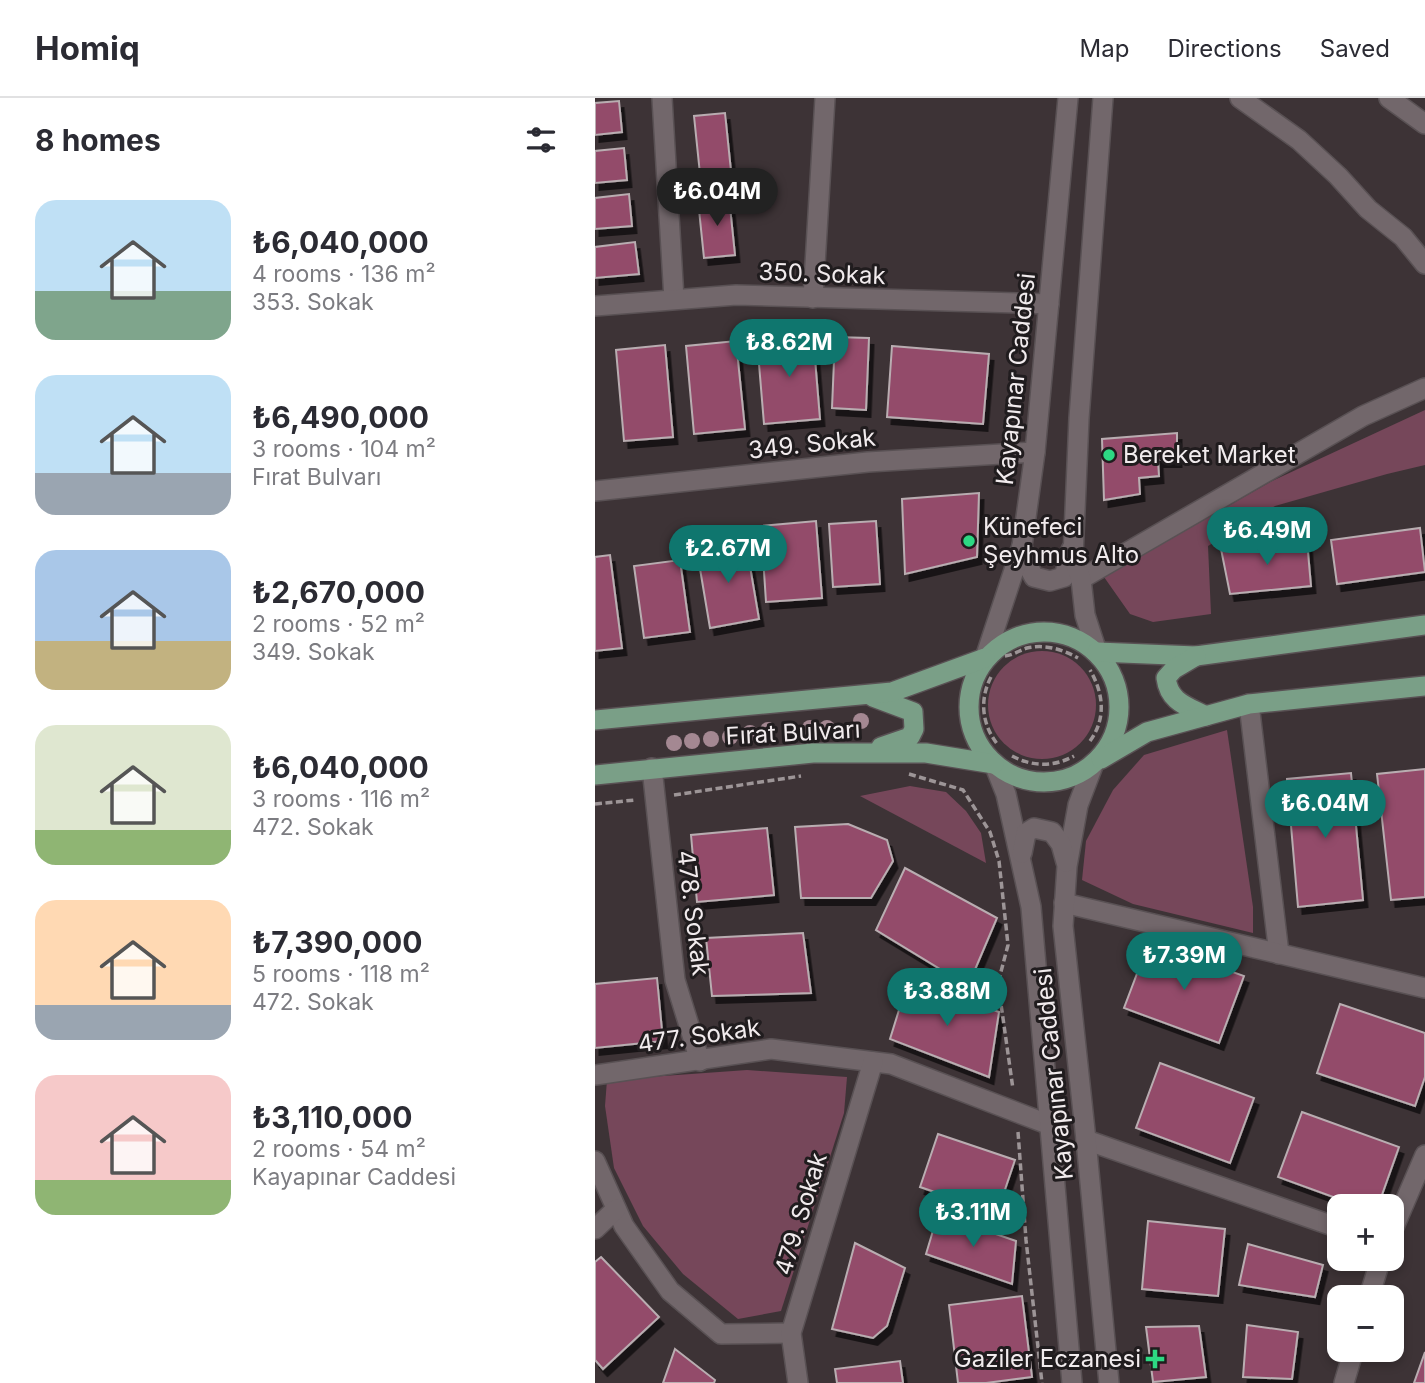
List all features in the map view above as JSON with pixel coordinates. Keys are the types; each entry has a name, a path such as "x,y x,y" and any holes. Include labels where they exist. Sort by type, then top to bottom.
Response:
{"main road":[{"path":"1097,652 1196,656 1425,625"},
{"path":"1052,631 1076,638 1097,652 1111,672 1119,696 1118,721 1110,744 1086,754 1076,775 1055,782 1033,782 1013,776 1002,756 979,747 970,725 968,702 973,679 994,664 1004,642 1027,632 1052,631"},
{"path":"1196,656 1174,669 1166,678 1168,690 1176,700 1206,716"},
{"name":"Fırat Bulvarı","path":"595,720 892,692 994,664"},
{"path":"1086,754 1147,732 1249,704 1425,686"},
{"path":"860,753 910,737 914,729 913,712 866,695"},
{"name":"Fırat Bulvarı","path":"595,775 813,753 1002,756"}],"street":[{"path":"662,98 674,299"},
{"path":"813,298 825,98"},
{"name":"Kayapınar Caddesi","path":"994,664 1022,545 1035,452 1068,98"},
{"path":"1097,652 1085,615 1080,579 1073,557 1079,418 1104,98"},
{"path":"1240,98 1299,140 1338,176 1368,209 1403,237 1425,264"},
{"path":"1389,98 1425,124"},
{"name":"350. Sokak","path":"595,306 736,295 1049,304"},
{"path":"1080,579 1363,416 1425,388"},
{"name":"349. Sokak","path":"595,491 868,462 1035,452"},
{"path":"1022,545 1034,577 1050,582 1064,577 1074,539"},
{"path":"1249,704 1279,954"},
{"name":"Kayapınar Caddesi","path":"1086,754 1067,866 1063,926 1109,1383"},
{"name":"Kayapınar Caddesi","path":"1002,756 1006,794 1031,907 1072,1383"},
{"name":"478. Sokak","path":"652,768 675,980 701,1061"},
{"path":"1020,864 1026,833 1034,828 1052,832 1061,844 1067,866"},
{"path":"1064,903 1425,988"},
{"name":"477. Sokak","path":"595,1075 771,1049 891,1064 1049,1125"},
{"name":"479. Sokak","path":"798,1383 791,1333 873,1062"},
{"path":"1086,1140 1327,1224"},
{"path":"1404,1204 1425,1155"},
{"path":"595,1161 624,1226 670,1291 721,1334 791,1333"},
{"path":"595,1229 616,1209"},
{"path":"1345,1383 1351,1362"}],"path":[{"path":"1044,646 1061,649 1089,668 1098,683 1102,717 1086,754 1056,764 1040,765 1002,756 987,729 983,712 984,696 994,664 1027,648 1044,646"},
{"path":"905,773 963,790 989,832 999,861 1008,945 998,983 1016,1112 1026,1240 1042,1383"},
{"path":"595,804 811,775"}],"shaded area":[{"path":"1425,410 1425,465 1275,506 1208,546 1211,614 1153,622 1130,614 1104,577 1272,481"},
{"path":"1042,651 1063,655 1080,667 1092,684 1096,705 1092,726 1080,743 1063,755 1042,759 1021,755 1004,743 992,726 988,705 992,684 1004,667 1021,655"},
{"path":"1227,730 1253,907 1253,933 1133,904 1082,880 1086,841 1113,790 1144,755"},
{"path":"910,786 946,792 966,811 981,833 986,863 860,796"},
{"path":"747,1070 847,1077 844,1113 781,1311 738,1319 683,1274 643,1226 614,1168 605,1106 607,1080"}],"building":[{"path":"619,101 622,132 595,135 595,103"},
{"path":"725,113 731,171 700,174 694,116"},
{"path":"624,148 627,180 595,183 595,151"},
{"path":"629,194 632,226 595,229 595,198"},
{"path":"729,197 735,255 704,258 698,200"},
{"path":"635,242 639,274 595,278 595,247"},
{"path":"813,335 820,419 764,424 757,340"},
{"path":"835,337 869,338 866,410 832,408"},
{"path":"736,341 745,429 694,434 686,346"},
{"path":"665,345 673,437 624,441 616,350"},
{"path":"892,346 989,354 983,424 887,417"},
{"path":"1177,433 1177,460 1158,460 1159,476 1139,478 1140,494 1104,500 1102,439"},
{"path":"979,493 977,557 905,574 902,499"},
{"path":"816,521 822,598 766,602 761,526"},
{"path":"876,521 880,584 833,587 829,524"},
{"path":"1420,528 1425,572 1337,584 1331,540"},
{"path":"1307,541 1311,586 1230,594 1221,549"},
{"path":"746,543 759,619 710,628 697,551"},
{"path":"610,555 622,648 595,651 595,557"},
{"path":"680,560 690,632 644,638 634,566"},
{"path":"1425,769 1425,897 1391,900 1377,774"},
{"path":"1351,773 1363,900 1298,907 1287,779"},
{"path":"848,824 887,840 893,861 871,898 801,898 795,827"},
{"path":"767,828 774,895 697,902 691,835"},
{"path":"905,868 997,918 968,986 876,930"},
{"path":"803,933 811,993 712,996 706,938"},
{"path":"1149,942 1244,976 1219,1043 1124,1008"},
{"path":"657,978 663,1041 595,1048 595,984"},
{"path":"908,981 999,1012 989,1077 890,1039"},
{"path":"1340,1004 1425,1033 1425,1077 1415,1106 1317,1073"},
{"path":"1160,1063 1254,1098 1230,1163 1136,1128"},
{"path":"1302,1112 1399,1147 1382,1194 1327,1195 1278,1177"},
{"path":"938,1134 1015,1160 997,1213 920,1187"},
{"path":"938,1214 1016,1241 1012,1284 926,1254"},
{"path":"1148,1221 1225,1229 1218,1296 1142,1289"},
{"path":"855,1243 905,1268 887,1326 873,1338 832,1329"},
{"path":"1248,1244 1323,1265 1315,1297 1239,1285"},
{"path":"601,1257 659,1317 603,1369 595,1360 595,1262"},
{"path":"1022,1296 1032,1377 986,1383 958,1383 949,1305"},
{"path":"1247,1325 1298,1332 1292,1379 1243,1377"},
{"path":"1199,1326 1206,1377 1153,1382 1146,1327"},
{"path":"675,1349 715,1380 714,1383 663,1383"},
{"path":"1425,1352 1425,1383 1414,1383"},
{"path":"900,1361 903,1383 837,1383 835,1369"}],"place":[{"name":"Bereket Market","path":"1109,455"},
{"name":"Künefeci Şeyhmus Alto","path":"969,541"},
{"name":"Gaziler Eczanesi","path":"1155,1359"}]}
